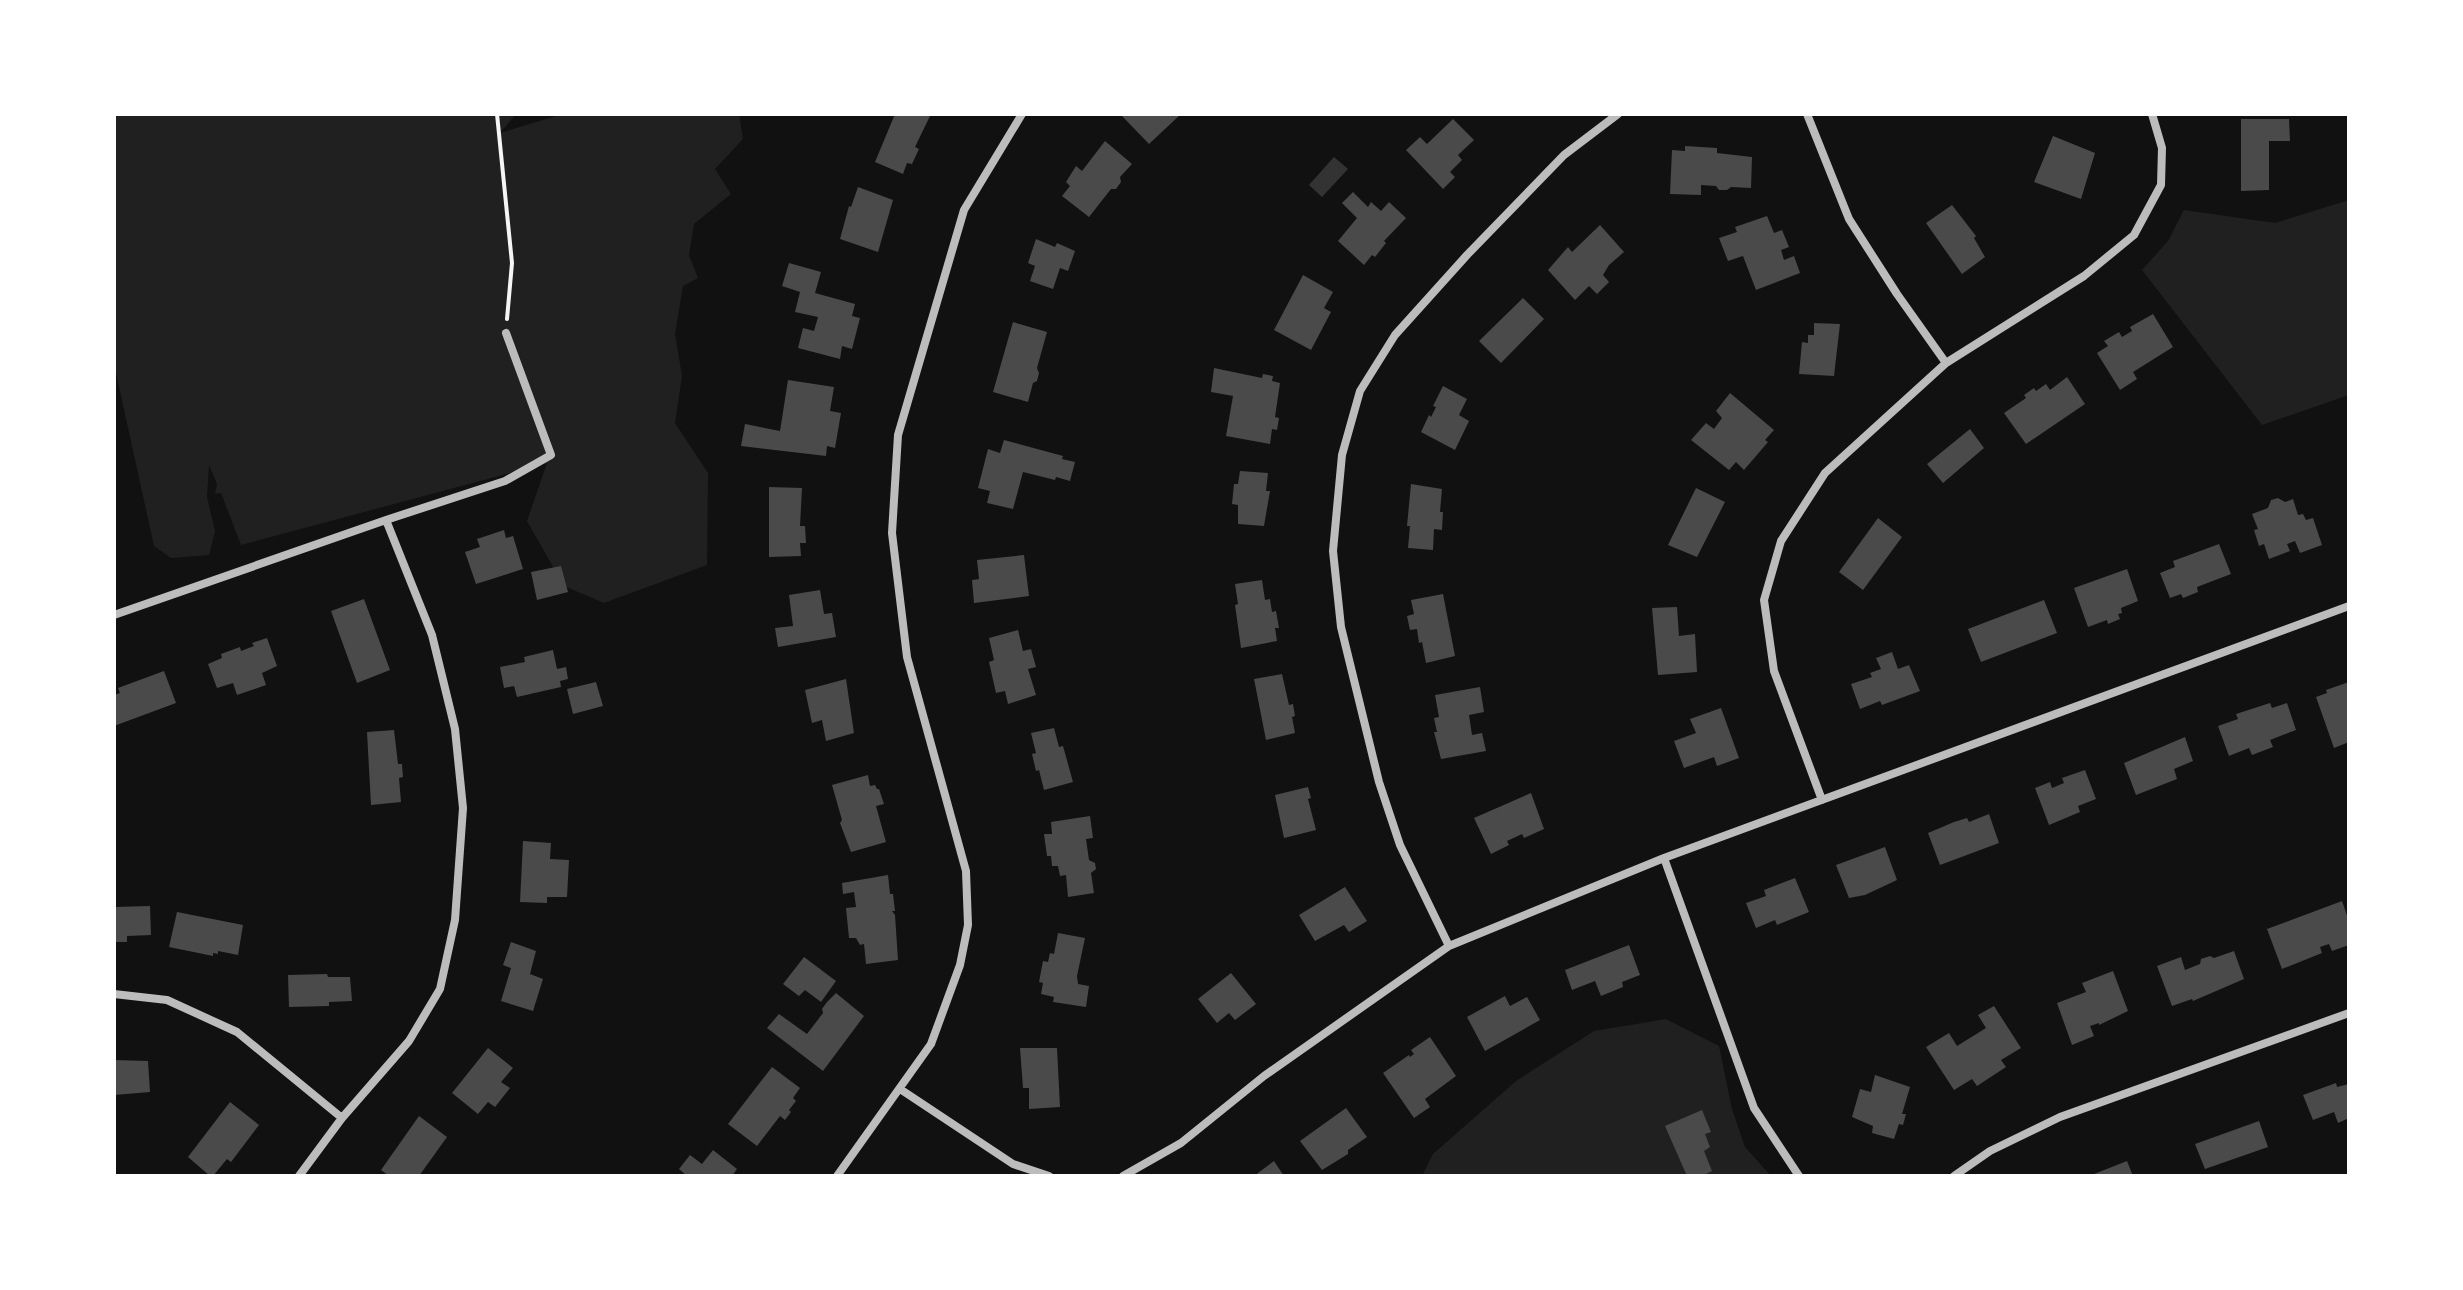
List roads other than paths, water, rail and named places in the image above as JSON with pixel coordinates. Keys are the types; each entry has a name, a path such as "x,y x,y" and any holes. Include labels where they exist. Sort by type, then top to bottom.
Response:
{"street":[{"path":"837,1176 931,1044 960,965 968,925 966,871 907,657 892,533 898,435 964,210 1022,114"},
{"path":"1449,946 1400,845 1379,782 1341,627 1333,551 1342,455 1360,391 1395,335 1564,155 1618,114"},
{"path":"1807,114 1849,219 1946,363"},
{"path":"1822,800 1774,671 1764,600 1781,541 1825,473 1946,363 2084,276 2134,235 2161,185 2162,148 2152,114"},
{"path":"114,615 505,481 551,455 506,333"},
{"path":"299,1176 342,1118 409,1041 440,989 455,920 463,808 455,729 432,635 386,520"},
{"path":"1123,1176 1181,1143 1264,1076 1449,946 1664,858 2349,606"},
{"path":"1664,858 1754,1108 1799,1176"},
{"path":"114,994 167,1000 237,1032 342,1118"},
{"path":"1954,1176 1990,1151 2060,1117 2349,1013"},
{"path":"900,1089 1013,1164 1049,1176"}]}
